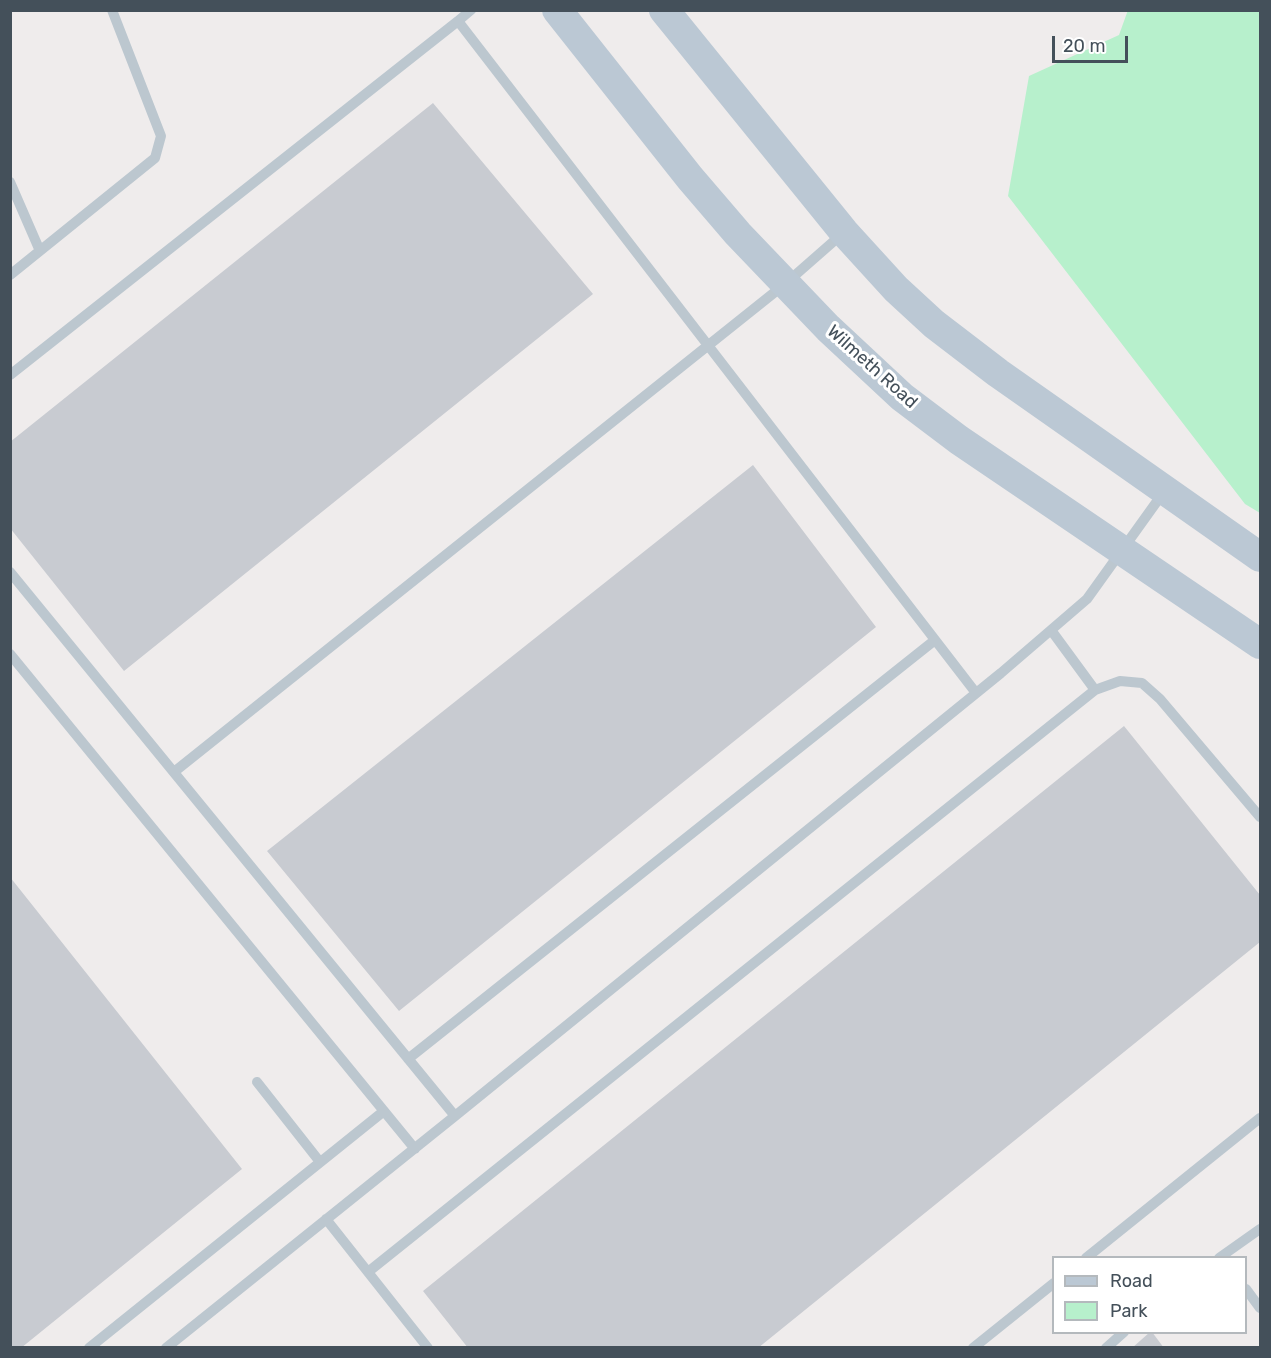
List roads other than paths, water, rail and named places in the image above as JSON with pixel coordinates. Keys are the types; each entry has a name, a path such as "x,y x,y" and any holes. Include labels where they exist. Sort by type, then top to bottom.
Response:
{"main road":[{"name":"Wilmeth Road","path":"557,10 690,178 738,234 828,328 902,397 958,440 1123,549 1260,644"},
{"path":"664,10 844,232 896,289 956,341 998,373 1260,557"}],"lane":[{"path":"10,275 155,158 161,136 112,10"},
{"path":"10,375 471,10"},
{"path":"458,21 976,693"},
{"path":"10,182 40,251"},
{"path":"174,772 784,284 844,232"},
{"path":"166,1347 415,1149 1051,630 1087,599 1164,490"},
{"path":"10,572 455,1116"},
{"path":"1051,630 1095,690"},
{"path":"408,1059 935,640"},
{"path":"10,654 415,1149"},
{"path":"368,1272 1095,690 1120,681 1142,683 1160,699 1260,817"},
{"path":"257,1082 320,1162"},
{"path":"89,1347 384,1111"},
{"path":"1087,1256 1260,1118"},
{"path":"326,1219 428,1347"},
{"path":"1221,1256 1260,1229"},
{"path":"973,1347 1052,1284"},
{"path":"1247,1292 1260,1308"},
{"path":"1106,1347 1122,1334"}]}
